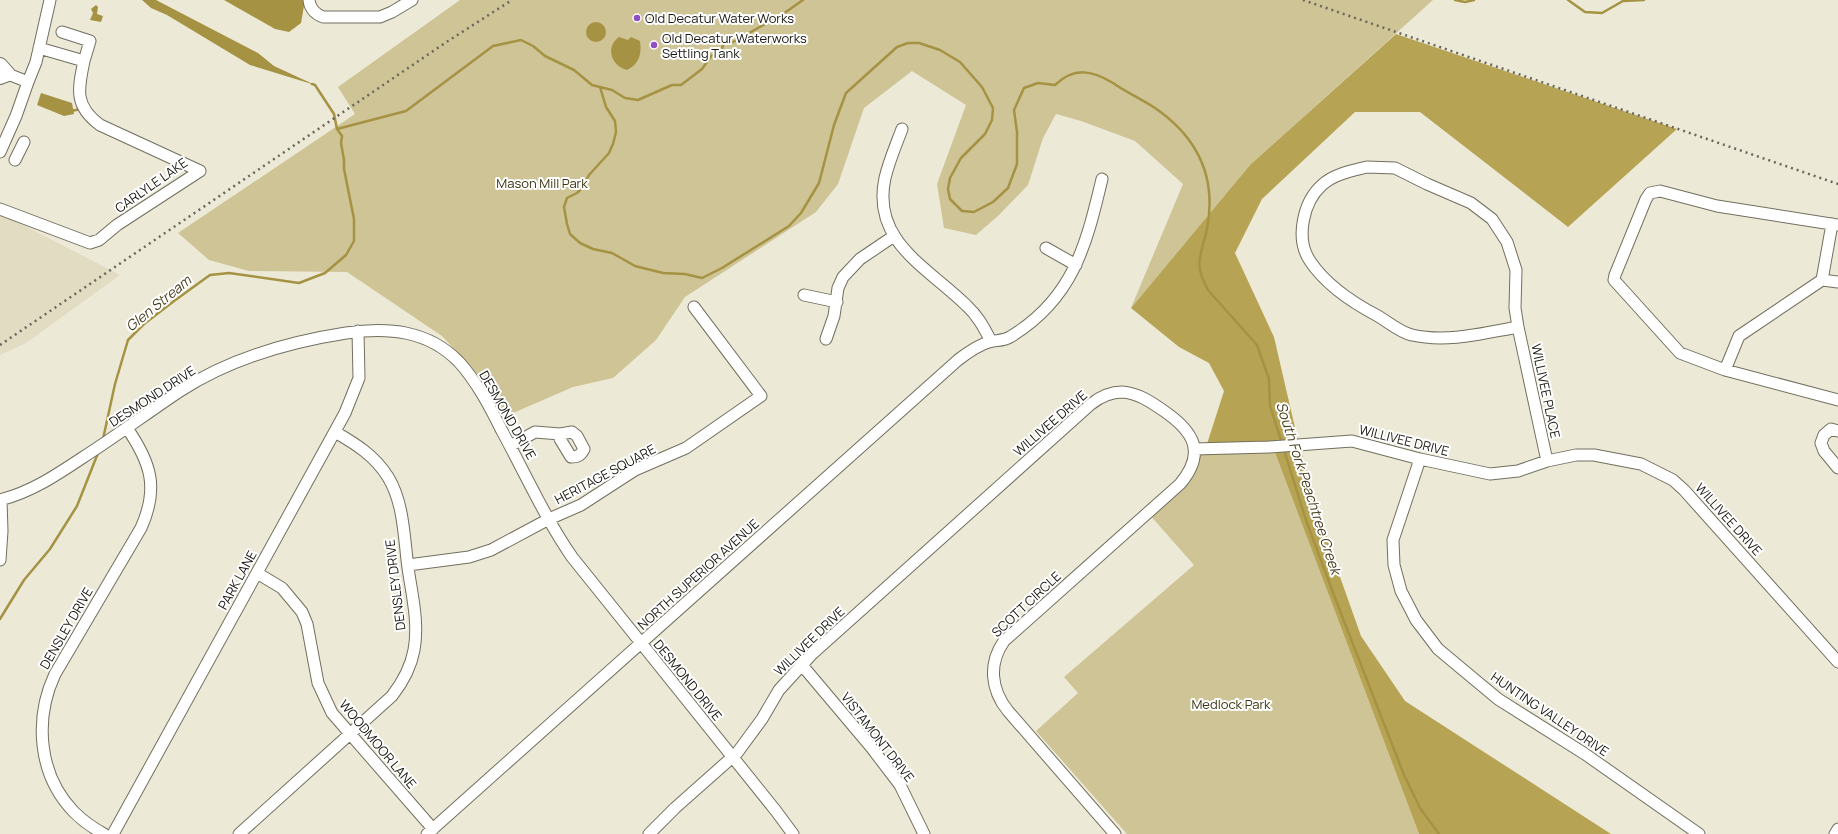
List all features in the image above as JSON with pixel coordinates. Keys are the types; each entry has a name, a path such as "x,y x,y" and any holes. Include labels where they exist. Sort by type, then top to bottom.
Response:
{"street":[{"path":"24,142 17,156 2,148 16,116 28,82 39,48 50,0"},
{"path":"309,0 310,7 318,15 323,17 380,17 392,12 412,0"},
{"name":"CARLYLE LAKE","path":"0,209 90,243 99,240 117,225 200,171 100,125 90,117 81,105 79,86 84,60 90,41 62,32"},
{"path":"39,48 84,60"},
{"path":"3,72 28,82"},
{"path":"902,129 888,168 883,190 885,213 894,236 910,257 968,306 980,321 991,341"},
{"name":"WILLIVEE PLACE","path":"1518,327 1466,336 1442,338 1411,335 1355,304 1326,279 1309,260 1303,241 1302,220 1310,201 1322,185 1338,175 1367,167 1395,168 1427,184 1472,203 1492,219 1507,242 1516,270 1515,308 1518,327 1547,461"},
{"name":"NORTH SUPERIOR AVENUE","path":"430,832 958,360 975,348 991,341 997,342 1008,338 1036,317 1061,292 1076,265 1089,231 1102,180"},
{"path":"1822,280 1835,224 1717,206 1660,191 1650,193 1646,199 1614,280 1680,354 1725,370 1838,400"},
{"path":"826,339 834,316 840,282 847,271 867,253 894,236"},
{"path":"1046,248 1076,265"},
{"path":"1725,370 1739,336 1822,280 1838,282"},
{"path":"804,296 837,302"},
{"name":"HERITAGE SQUARE","path":"549,519 588,501 635,470 686,448 761,396 694,307"},
{"name":"DESMOND DRIVE","path":"0,500 25,492 42,484 180,391 226,366 275,348 314,338 387,330 400,331 423,337 444,349 460,364 477,386 549,519 572,557 793,834"},
{"name":"PARK LANE","path":"113,834 335,432 352,398 359,378 358,332"},
{"name":"WILLIVEE DRIVE","path":"649,834 675,808 732,757 745,743 779,690 800,664 1091,404 1104,396 1121,392 1139,396 1150,402 1184,427 1192,439 1194,449 1269,447 1352,441 1420,460 1490,474 1518,471 1547,461 1576,456 1594,455 1641,464 1673,480 1698,504 1838,662"},
{"name":"DENSLEY DRIVE","path":"104,834 73,811 53,782 44,751 41,720 47,693 55,674 141,528 148,512 151,498 150,474 142,451 127,428"},
{"path":"1836,462 1824,451 1820,443 1824,434 1831,429 1838,431"},
{"name":"DENSLEY DRIVE","path":"239,834 392,696 402,681 412,661 416,628 400,508 391,482 382,467 369,454 335,432"},
{"path":"510,446 535,432 560,434"},
{"name":"SCOTT CIRCLE","path":"1115,834 1003,705 994,685 995,660 1004,641 1180,484 1190,470 1194,457 1194,449"},
{"name":"HUNTING VALLEY DRIVE","path":"1420,460 1393,540 1394,565 1401,591 1416,620 1438,649 1498,699 1585,754 1699,834"},
{"path":"0,500 2,531 0,560"},
{"path":"408,565 469,557 480,554 504,544 549,519"},
{"name":"WOODMOOR LANE","path":"257,573 282,588 302,612 307,624 316,675 321,692 332,713 430,832"},
{"name":"VISTAMONT DRIVE","path":"800,664 871,748 900,785 924,834"},
{"path":"1834,834 1838,829"}],"shaded area":[{"path":"142,0 156,0 258,53 274,66 315,85 250,65 167,15 151,8"},
{"path":"224,0 305,0 301,23 289,32 275,29"},
{"path":"96,5 98,7 97,14 103,16 101,22 90,20 93,13 91,9"},
{"path":"596,22 603,25 606,32 603,39 596,42 589,39 586,32 589,25"},
{"path":"1396,34 1677,129 1568,227 1420,112 1355,112 1262,199 1235,253 1274,337 1299,445 1206,447 1224,391 1209,363 1179,347 1131,308 1250,165"},
{"path":"619,37 628,40 631,37 640,41 639,58 631,68 627,70 617,65 612,56 612,46"},
{"path":"41,93 72,103 74,114 64,116 37,105"},
{"path":"0,213 120,275 26,343 0,355"},
{"path":"1300,447 1334,560 1361,636 1405,701 1611,834 1419,834 1274,450"}],"green space":[{"name":"Mason Mill Park","path":"460,0 1433,0 1250,165 1131,308 1183,184 1135,141 1081,121 1056,114 1043,138 1028,185 999,215 976,235 944,228 937,184 966,105 912,71 864,108 838,184 816,212 685,297 656,340 613,378 573,387 506,416 473,369 442,336 347,272 249,271 209,260 178,233 355,114 338,87"},
{"name":"Medlock Park","path":"1194,449 1274,450 1419,834 1127,834 1036,731 1078,693 1064,677 1194,565 1148,513 1185,478"}],"waterway":[{"name":"South Fork Peachtree Creek","path":"337,129 406,111 493,46 521,40 533,46 545,56 574,70 592,85 612,90 625,98 638,100 672,85 681,85 702,69 712,55 720,54 724,43 727,41 733,42 783,14 803,0"},
{"path":"1455,0 1465,2 1474,0"},
{"path":"1568,0 1585,12 1602,13 1623,1 1644,0"},
{"name":"South Fork Peachtree Creek","path":"600,87 606,107 615,121 616,132 609,153 589,175 581,189 577,193 567,198 564,207 570,234 580,243 593,249 612,253 635,266 663,273 685,274 702,278 722,268 789,226 801,213 819,183 834,125 846,93 897,47 908,43 919,43 940,50 960,62 982,87 993,108 992,120 985,134 961,158 950,178 948,189 950,199 962,211 974,212 993,202 1008,188 1017,164 1017,132 1014,110 1024,88 1038,83 1055,85 1062,79 1076,73 1083,72 1098,75 1155,108 1170,119 1193,145 1206,176 1209,192 1207,229 1200,260 1203,281 1208,290 1257,345 1269,379 1270,406 1282,443"},
{"name":"South Fork Peachtree Creek","path":"312,84 315,85 334,114 337,129"},
{"path":"71,111 81,109"},
{"name":"Glen Stream","path":"103,439 115,384 128,340 144,324 174,301 210,275 229,273 299,283 325,273 346,255 354,241 354,219 344,169 341,143 342,136 337,129"},
{"name":"South Fork Peachtree Creek","path":"1284,450 1306,520 1404,775 1420,808 1439,834"},
{"name":"Glen Stream","path":"0,619 24,580 50,549 77,506 98,453"}],"railway":[{"path":"0,345 445,43 512,0"},
{"path":"1303,0 1838,184"}],"place":[{"name":"Old Decatur Water Works","path":"637,18"},
{"name":"Old Decatur Waterworks Settling Tank","path":"654,45"}]}
